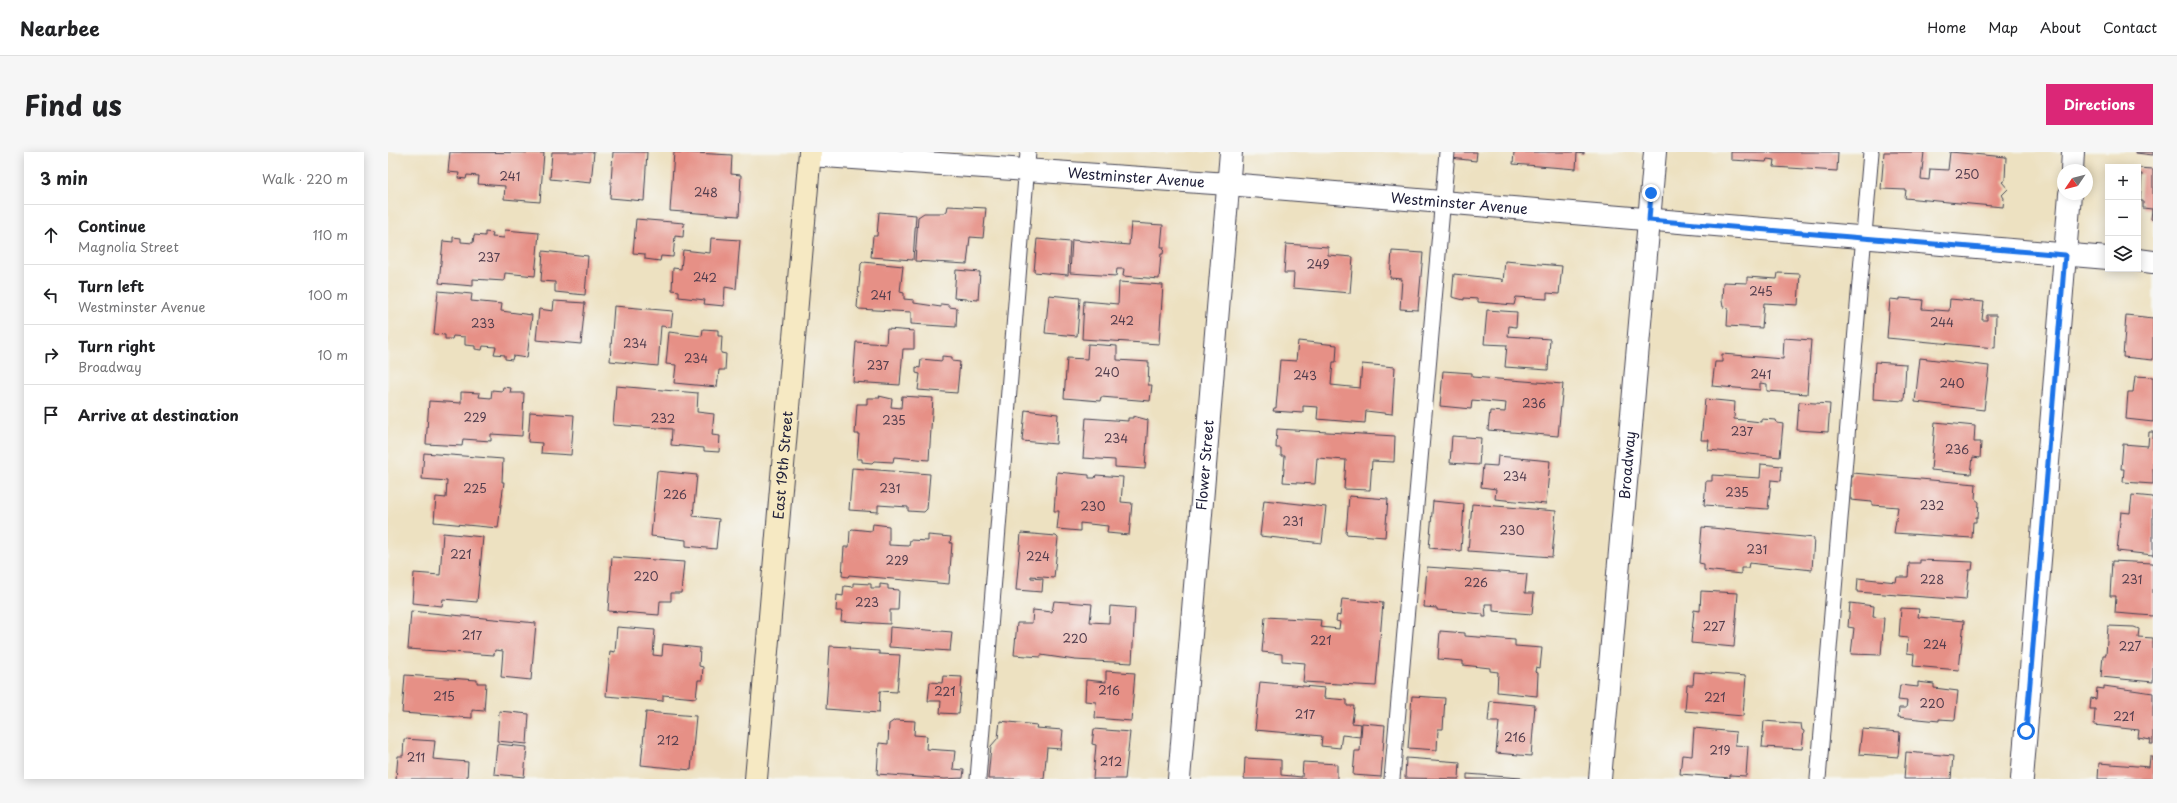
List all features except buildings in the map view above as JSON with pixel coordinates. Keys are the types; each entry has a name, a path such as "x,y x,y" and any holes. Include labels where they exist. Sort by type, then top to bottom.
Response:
{"street":[{"name":"Flower Street","path":"1179,779 1231,152"},
{"name":"Broadway","path":"1600,779 1655,152"},
{"path":"2072,164 2073,152"},
{"name":"Westminster Avenue","path":"810,153 1027,161 1228,184 2105,258"},
{"name":"East 19th Street","path":"756,779 810,153"},
{"path":"2022,779 2070,200"},
{"path":"2141,260 2153,262"}],"lane":[{"path":"1392,779 1447,152"},
{"path":"1818,779 1871,152"},
{"path":"978,779 1027,161"}],"route":[{"path":"1651,193 1649,220 2065,255 2026,731"}]}
